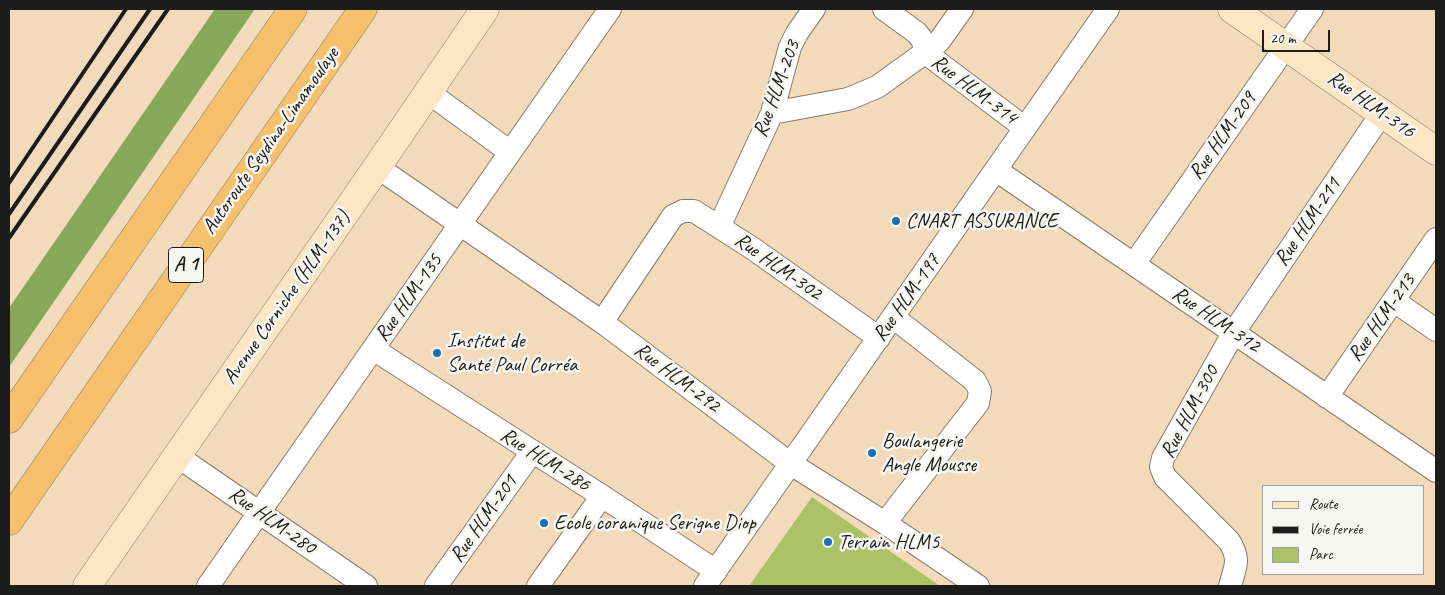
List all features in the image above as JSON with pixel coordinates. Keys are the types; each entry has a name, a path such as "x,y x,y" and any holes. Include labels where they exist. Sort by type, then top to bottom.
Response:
{"highway":[{"path":"9,419 293,9"},
{"name":"Autoroute Seydina-Limamoulaye","path":"9,521 363,9"}],"street":[{"name":"Avenue Corniche (HLM-137)","path":"87,586 378,167 485,9"},
{"name":"Rue HLM-135","path":"208,586 610,9"},
{"name":"Rue HLM-203","path":"719,227 772,112 790,47 797,33 814,9"},
{"name":"Rue HLM-314","path":"884,9 916,33 922,41 925,52 1025,128"},
{"path":"772,112 848,98 877,87 934,46 962,9"},
{"name":"Rue HLM-197","path":"711,579 1108,9"},
{"name":"Rue HLM-316","path":"1232,9 1436,151"},
{"name":"Rue HLM-209","path":"1134,264 1312,9"},
{"path":"428,92 510,152"},
{"name":"Rue HLM-211","path":"1234,332 1382,113"},
{"name":"Rue HLM-292","path":"378,167 602,322 791,464 885,523 978,586"},
{"name":"Rue HLM-312","path":"996,170 1436,471"},
{"name":"Rue HLM-302","path":"602,322 673,216 683,211 694,211 752,248 879,338"},
{"name":"Rue HLM-213","path":"1327,397 1436,239"},
{"path":"1394,300 1436,330"},
{"path":"885,523 978,402 980,391 975,381 893,317"},
{"name":"Rue HLM-300","path":"1230,586 1237,561 1236,551 1229,541 1165,478 1162,467 1163,458 1168,448 1234,332"},
{"name":"Rue HLM-286","path":"373,349 602,496 711,579"},
{"name":"Rue HLM-201","path":"436,586 532,452"},
{"name":"Rue HLM-280","path":"177,456 366,586"},
{"path":"538,586 602,496"}],"green space":[{"path":"215,9 255,9 9,367 9,308"},
{"name":"Terrain HLM5","path":"812,497 940,586 749,586"}],"railway":[{"path":"9,183 126,9"},
{"path":"9,214 150,9"},
{"path":"9,238 168,9"}],"place":[{"name":"CNART ASSURANCE","path":"896,221"},
{"name":"Institut de Santé Paul Corréa","path":"437,353"},
{"name":"Boulangerie Angle Mousse","path":"872,453"},
{"name":"Ecole coranique Serigne Diop","path":"544,523"},
{"name":"Terrain HLM5","path":"828,542"}]}
